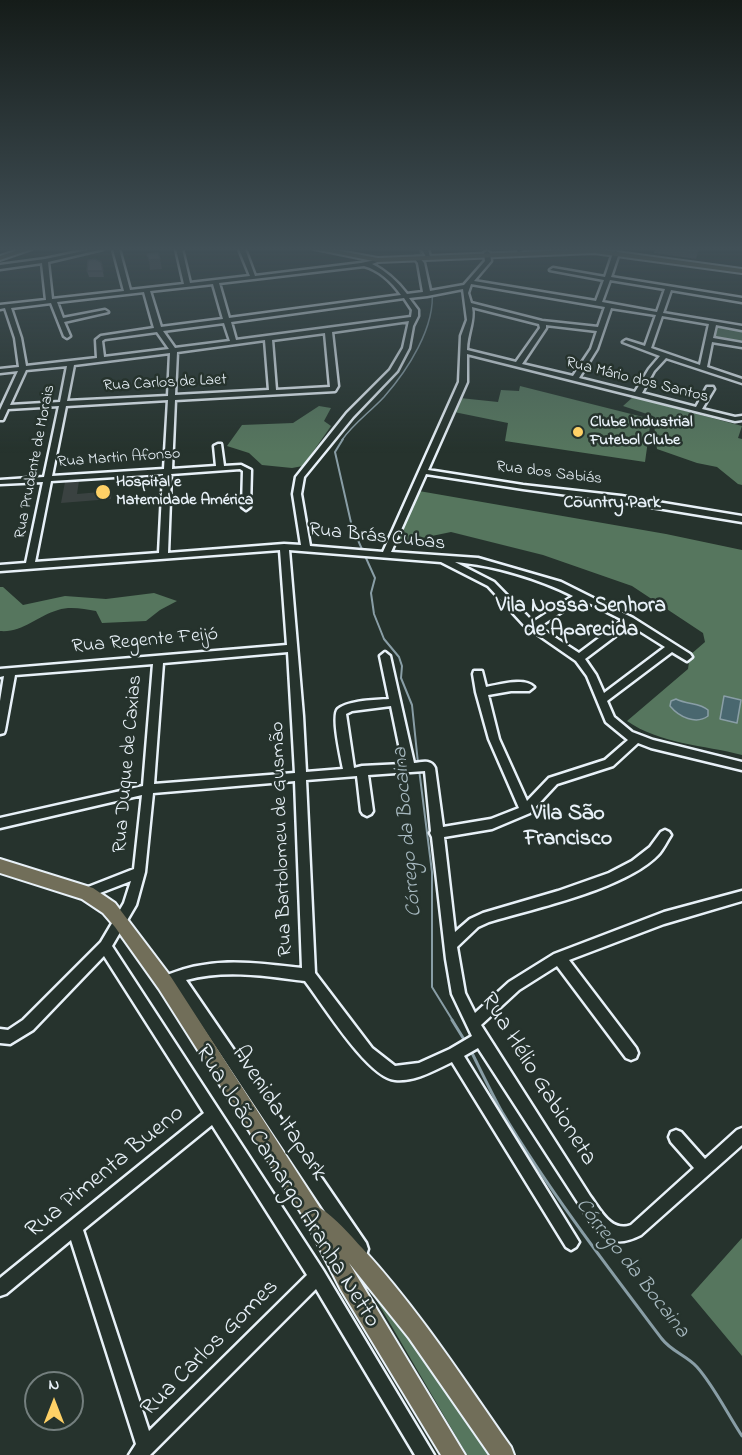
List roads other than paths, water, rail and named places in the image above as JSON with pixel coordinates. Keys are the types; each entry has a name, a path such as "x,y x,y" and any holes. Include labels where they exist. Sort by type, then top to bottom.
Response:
{"main road":[{"name":"Avenida Itapark","path":"0,866 87,893 109,908 171,980 312,1212 348,1283 454,1455"},
{"path":"312,1212 341,1239 394,1299 503,1455"}],"street":[{"path":"0,418 23,369 18,338 8,317"},
{"path":"60,317 67,336"},
{"path":"62,320 79,317"},
{"path":"154,317 158,329 174,351 163,556"},
{"path":"226,317 234,343"},
{"path":"101,360 99,340 112,335 258,317"},
{"path":"383,554 463,381 464,336 470,317"},
{"path":"521,317 542,322 601,329"},
{"path":"574,379 594,349 605,317"},
{"path":"647,349 659,317"},
{"path":"679,317 742,328"},
{"path":"0,371 174,351 413,319 406,348 393,371 350,415 300,477 297,494 306,548"},
{"path":"517,365 543,328 542,322"},
{"path":"703,368 713,322"},
{"name":"Rua Carlos de Laet","path":"6,407 172,396 326,391 334,386 328,329"},
{"path":"268,338 273,393"},
{"path":"709,339 742,345"},
{"path":"626,342 742,381"},
{"name":"Rua Mário dos Santos","path":"463,351 739,419"},
{"path":"637,395 651,370 664,356"},
{"name":"Rua Prudente de Morais","path":"30,566 70,364"},
{"path":"698,410 710,389"},
{"path":"218,446 220,468"},
{"name":"Rua Martin Afonso","path":"0,482 241,467 247,470 246,507"},
{"name":"Rua dos Sabiás","path":"422,471 524,487 621,498 742,519"},
{"name":"Rua Brás Cubas","path":"0,568 284,548 443,559 495,588 532,627 579,658 591,675 610,719 636,739 742,766"},
{"name":"Rua Bartolomeu de Gusmão","path":"284,548 301,777 309,975 367,1053 388,1071 408,1073 467,1047"},
{"path":"443,559 468,559 558,584 630,620 687,657"},
{"path":"532,627 581,595"},
{"path":"579,658 630,620"},
{"name":"Rua Regente Feijó","path":"5,673 293,648"},
{"path":"601,700 671,648"},
{"name":"Rua Hélio Gabioneta","path":"385,656 395,702 419,767 436,833 459,994 472,1024 467,1047 604,1227 619,1236 625,1236 636,1230 704,1169"},
{"name":"Rua Duque de Caxias","path":"0,1036 10,1037 28,1025 105,946 130,905 139,872 149,789 158,659"},
{"path":"0,730 5,673"},
{"path":"478,674 494,739 526,810"},
{"path":"481,692 511,687 529,687"},
{"path":"349,772 341,712 350,707 395,702"},
{"path":"436,833 492,824 526,810 553,781 609,763 636,739"},
{"path":"0,823 149,789 419,767"},
{"path":"362,770 367,811"},
{"path":"451,944 474,923 487,917 577,890 614,877 636,866 658,848 665,835"},
{"name":"Rua Duque de Caxias","path":"87,893 139,872"},
{"path":"472,1024 513,986 559,958 664,918 742,896"},
{"name":"Rua João Camargo Aranha Netto","path":"105,946 317,1276 425,1455"},
{"path":"559,958 631,1053"},
{"path":"309,975 219,969 171,980 394,1299"},
{"path":"467,1047 572,1242"},
{"name":"Rua Pimenta Bueno","path":"0,1288 212,1115"},
{"path":"676,1137 704,1169 742,1135"},
{"path":"75,1228 142,1451"},
{"name":"Rua Carlos Gomes","path":"142,1451 317,1276"}],"water":[{"path":"724,696 741,700 737,723 720,719"},
{"path":"676,699 705,707 708,710 708,716 693,720 683,716 670,706 671,701"}],"waterway":[{"name":"Córrego da Bocaina","path":"342,440 402,375 418,348 429,317"},
{"name":"Córrego da Bocaina","path":"343,439 335,452 352,527 375,578 371,593 374,614 384,639 399,657 402,666 401,678 412,705 418,763"},
{"name":"Córrego da Bocaina","path":"419,769 432,872 432,987 453,1021"},
{"name":"Córrego da Bocaina","path":"452,1020 465,1041"},
{"name":"Córrego da Bocaina","path":"471,1051 520,1142 599,1256 662,1339 693,1363 703,1375 742,1436"}],"place":[{"name":"Clube Industrial Futebol Clube","path":"578,432"},
{"name":"Hospital e Maternidade América","path":"103,492"}],"district":[{"name":"Country Park","path":"612,504"},
{"name":"Vila Nossa Senhora de Aparecida","path":"581,620"},
{"name":"Vila São Francisco","path":"568,828"}]}
